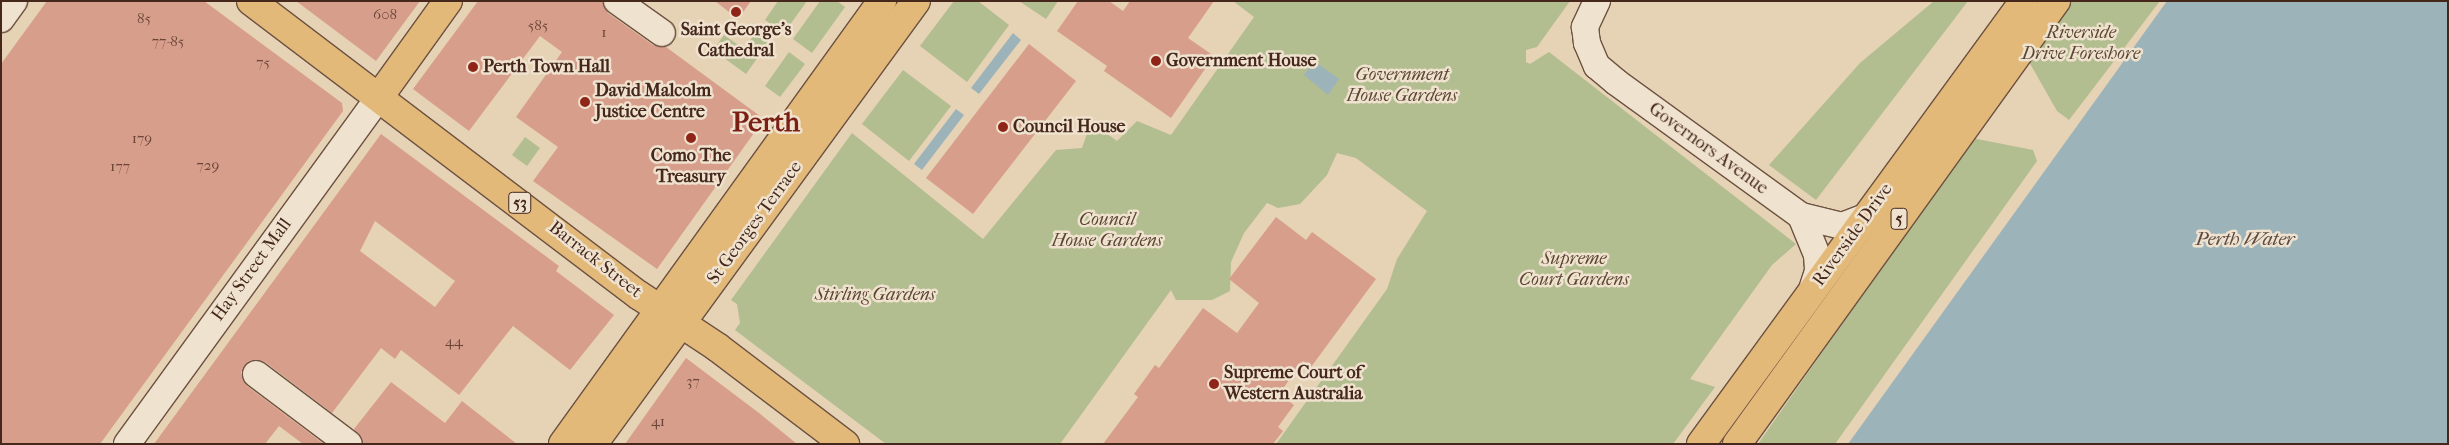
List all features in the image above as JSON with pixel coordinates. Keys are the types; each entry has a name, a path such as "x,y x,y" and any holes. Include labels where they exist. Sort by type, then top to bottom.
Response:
{"main road":[{"name":"Barrack Street","path":"251,1 846,444"},
{"path":"379,97 448,1"},
{"name":"St Georges Terrace","path":"593,444 672,316 882,1"},
{"name":"St Georges Terrace","path":"563,444 672,316 916,1"},
{"name":"Riverside Drive","path":"1701,444 2024,1"},
{"name":"Riverside Drive","path":"1737,444 2056,1"}],"street":[{"path":"1,19 14,1"},
{"path":"617,1 662,34"},
{"name":"Governors Avenue","path":"1596,1 1586,27 1587,43 1597,66 1616,82 1801,216 1842,226 1866,217"},
{"name":"Hay Street Mall","path":"127,444 379,97"},
{"path":"1801,216 1817,255 1818,271 1812,292"},
{"path":"256,374 349,444"}],"green space":[{"path":"778,1 807,1 784,33 765,20"},
{"path":"820,1 837,1 845,7 812,53 793,39"},
{"path":"954,1 978,1 1009,25 967,82 920,46"},
{"path":"1019,1 1058,1 1046,19"},
{"path":"1233,1 1570,1 1537,47 1526,50 1526,62 1530,64 1549,52 1796,244 1772,265 1690,379 1715,387 1673,444 1276,444 1387,289 1397,259 1427,211 1356,158 1337,153 1327,175 1300,204 1278,208 1267,203 1244,233 1231,262 1230,291 1212,300 1176,300 1171,290 1060,444 886,444 735,330 740,323 737,304 731,300 852,133 983,239 1056,150 1082,148 1091,122 1117,141 1137,121 1171,135 1254,17"},
{"path":"1934,1 1968,1 1816,200 1769,165 1860,63"},
{"name":"Riverside Drive Foreshore","path":"2067,1 2160,1 2069,120 2057,111 2028,60"},
{"path":"757,31 770,40 746,74 713,50 724,35 744,49"},
{"path":"789,52 805,64 780,97 765,86"},
{"path":"903,70 951,106 909,161 862,124"},
{"path":"525,137 540,148 527,166 512,155"},
{"path":"1972,138 2033,150 2037,161 1835,444 1758,444"}],"water":[{"name":"Perth Water","path":"2167,1 2448,1 2448,444 1848,444"},
{"path":"1013,33 1021,40 979,94 971,88"},
{"path":"1314,61 1339,79 1328,95 1304,75"},
{"path":"956,109 964,115 922,170 914,164"}],"building":[{"path":"47,1 204,1 342,103 343,111 100,444 1,444 1,64"},
{"path":"296,1 420,1 376,61"},
{"path":"478,1 602,1 608,13 653,45 666,47 764,119 657,269 533,181 558,147 516,117 562,52 540,36 469,131 413,89"},
{"name":"Saint George's Cathedral","path":"715,1 751,1 738,19"},
{"name":"Government House","path":"1078,1 1109,1 1123,11 1130,1 1214,1 1188,38 1214,56 1171,118 1104,71 1107,66 1057,31"},
{"name":"Council House","path":"1029,44 1076,81 973,214 926,178"},
{"path":"381,134 559,266 556,271 614,315 570,370 513,326 459,395 401,350 395,359 381,348 332,413 265,362 251,360 241,372 247,386 324,444 303,444 279,426 265,444 154,444","holes":["375,221 455,281 435,307 360,251"]},
{"path":"1276,217 1306,240 1312,232 1376,279 1311,367 1303,361 1279,394 1294,405 1278,427 1283,431 1273,444 1103,444 1138,397 1134,394 1155,365 1159,368 1203,308 1237,333 1259,303 1229,279"},
{"path":"686,358 759,413 797,444 625,444"},
{"path":"391,382 445,423 462,401 517,444 364,444 354,429"}],"place":[{"name":"Saint George's Cathedral","path":"736,12"},
{"name":"Government House","path":"1156,61"},
{"name":"Perth Town Hall","path":"473,67"},
{"name":"David Malcolm Justice Centre","path":"585,102"},
{"name":"Council House","path":"1003,127"},
{"name":"Como The Treasury","path":"691,138"},
{"name":"Supreme Court of Western Australia","path":"1214,384"}],"district":[{"name":"Perth","path":"766,122"}],"park label":[{"name":"Government House Gardens","path":"1402,86"},
{"name":"Council House Gardens","path":"1107,231"},
{"name":"Supreme Court Gardens","path":"1574,270"},
{"name":"Stirling Gardens","path":"875,295"}]}
